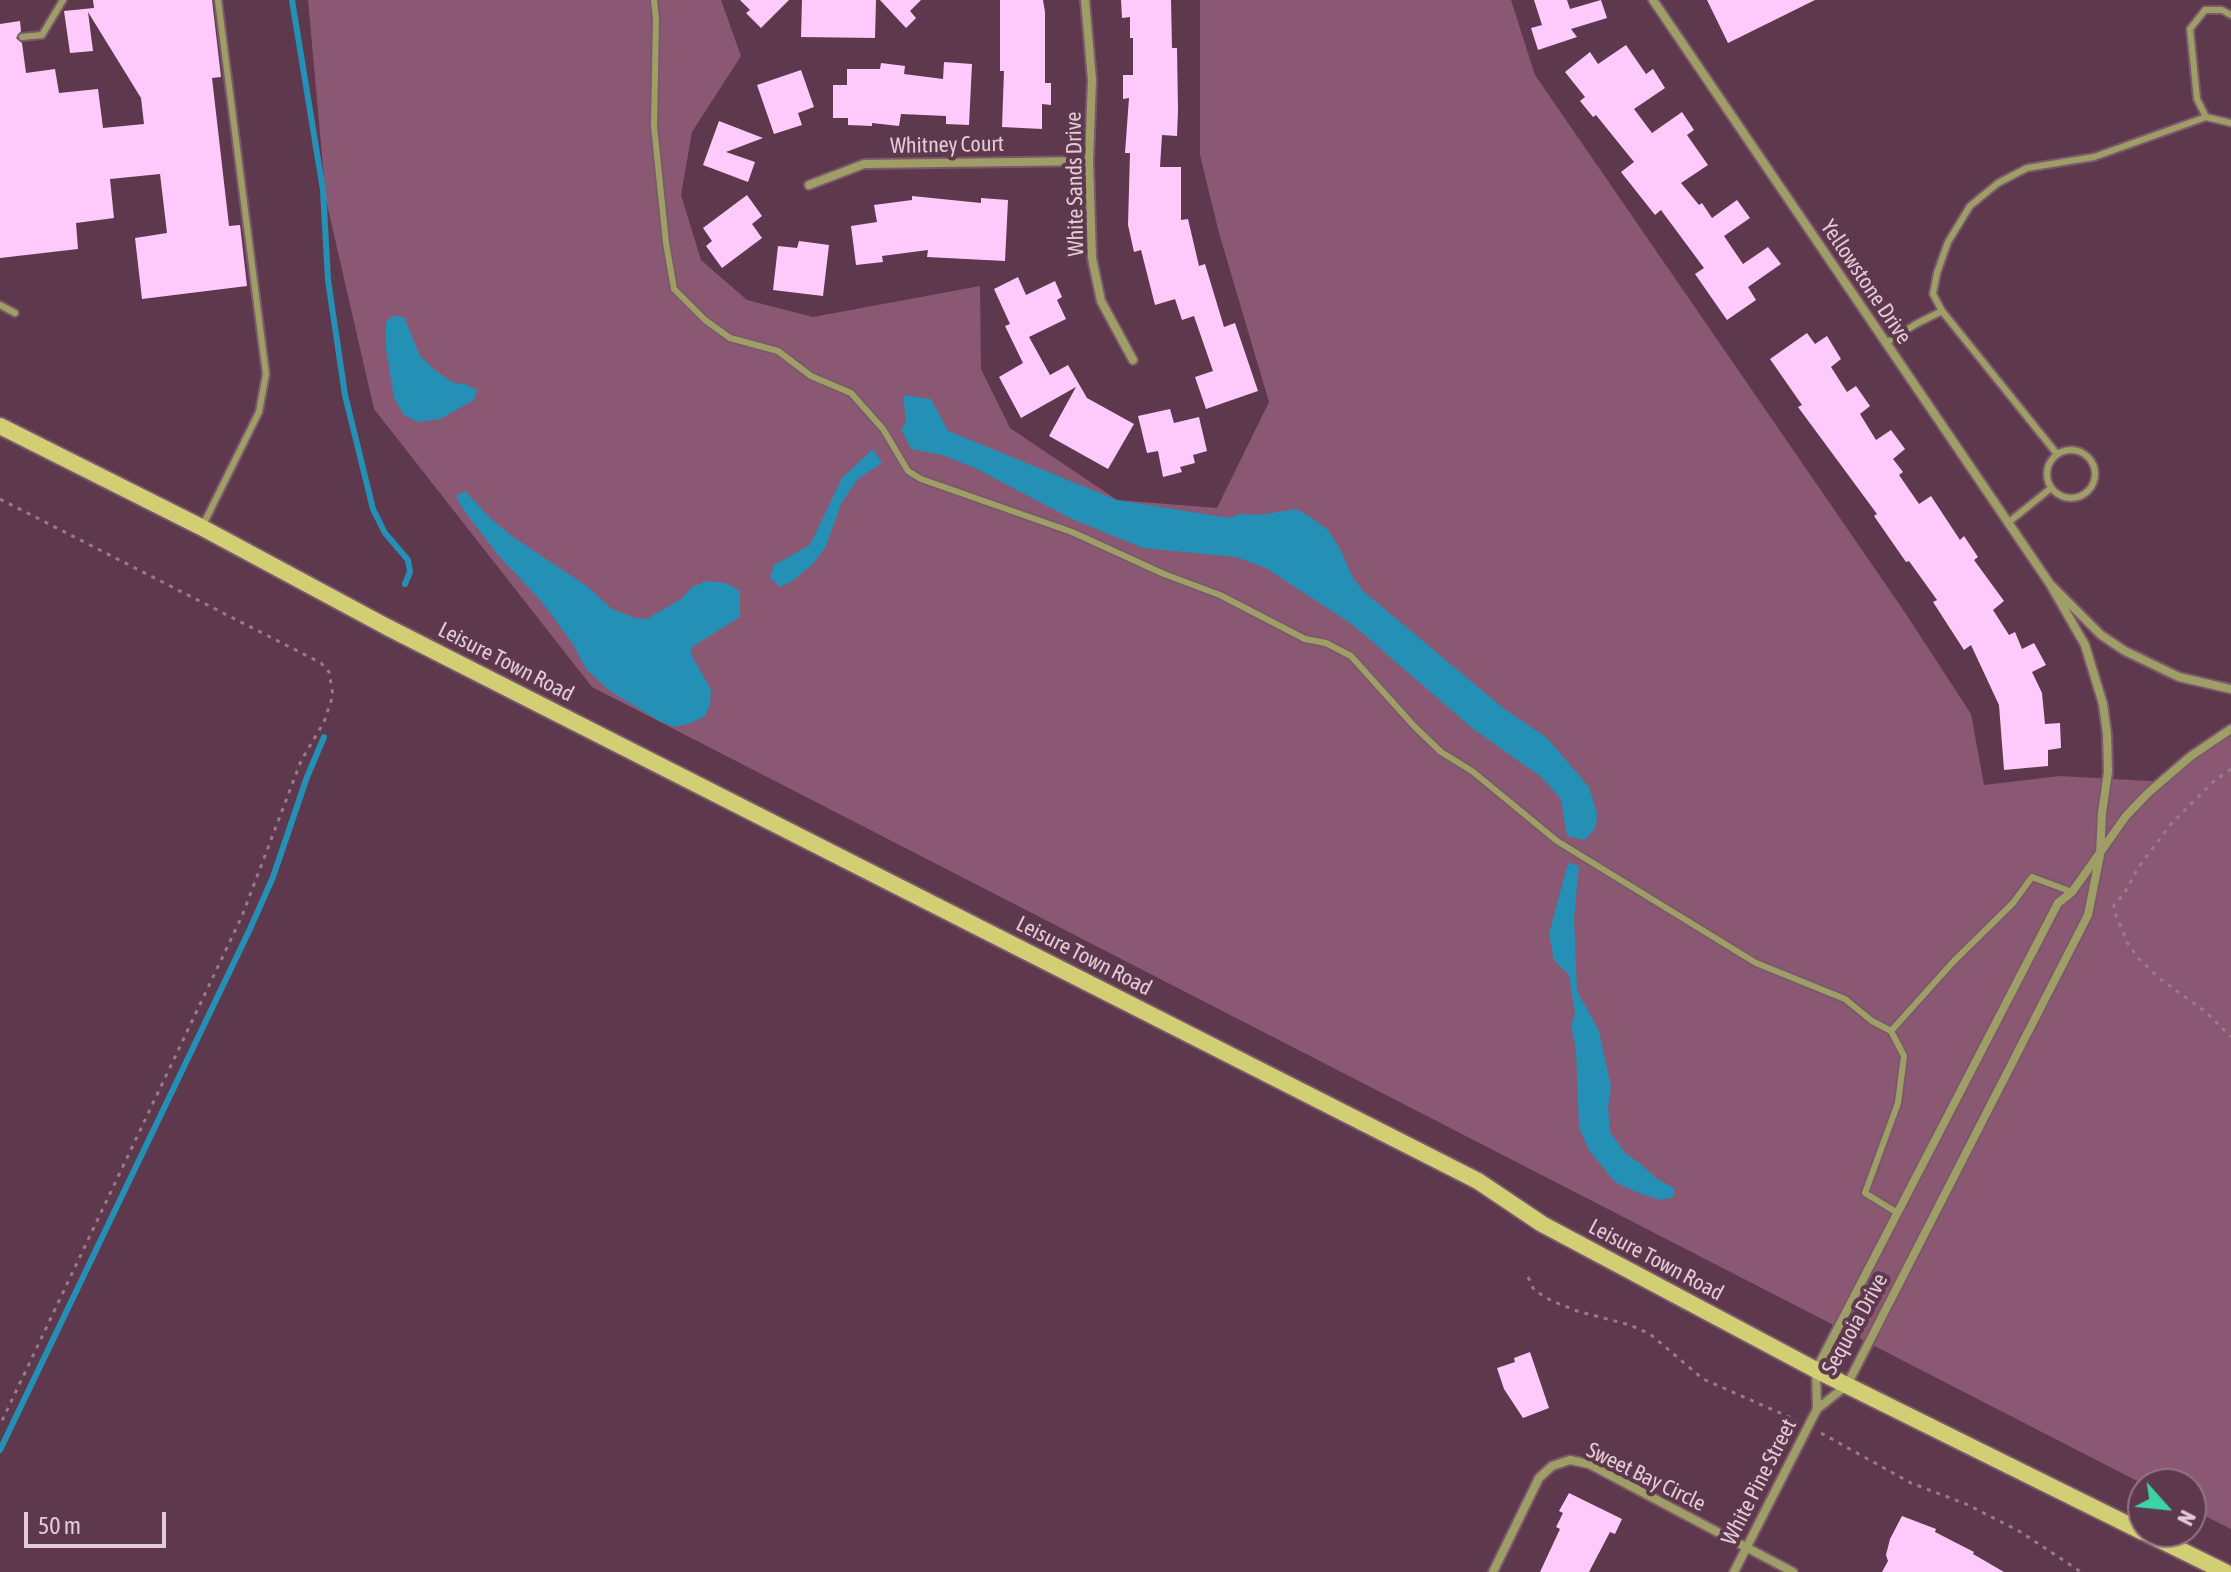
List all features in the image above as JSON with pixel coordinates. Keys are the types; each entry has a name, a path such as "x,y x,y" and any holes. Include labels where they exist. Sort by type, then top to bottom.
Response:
{"main road":[{"name":"Leisure Town Road","path":"0,426 201,527 387,627 1478,1181 1542,1224 1816,1370 2127,1524"},
{"name":"Leisure Town Road","path":"2174,1548 2216,1570"}],"street":[{"name":"White Sands Drive","path":"1085,0 1092,80 1089,161 1092,258 1101,301 1133,360"},
{"name":"Yellowstone Drive","path":"1653,0 2009,522 2085,645 2103,704 2108,772 2100,855"},
{"name":"Whitney Court","path":"809,185 864,164 1089,161"},
{"name":"Yellowstone Drive","path":"2050,584 2101,635 2125,651 2179,677 2231,689"},
{"name":"Sequoia Drive","path":"1817,1409 1816,1370 2058,903 2072,892 2126,816 2148,793 2191,756 2231,729"},
{"name":"Sequoia Drive","path":"1817,1409 1847,1385 2088,915 2100,855"},
{"name":"White Pine Street","path":"1734,1572 1817,1409"},
{"name":"Sweet Bay Circle","path":"1493,1572 1539,1478 1552,1466 1570,1460 1589,1464 1746,1548"},
{"path":"1746,1548 1793,1572"}],"lane":[{"path":"22,37 42,35 63,0"},
{"path":"201,527 259,412 266,374 218,0"},
{"path":"654,0 654,126 666,243 674,289 705,320 730,338 778,351 811,376 851,393 883,429 908,471 921,479 1072,532 1164,574 1220,595 1305,639 1326,643 1351,656 1441,752 1472,771 1557,841 1756,963 1845,999 1872,1021 1891,1031 1904,1056 1898,1103 1865,1193 1896,1212"},
{"path":"2206,117 2197,99 2190,29 2205,10 2222,10 2231,15"},
{"path":"2057,454 1942,311 1933,294 1948,242 1970,206 1998,183 2027,168 2094,157 2206,117 2231,123"},
{"path":"0,305 15,313"},
{"path":"1886,343 1942,311"},
{"path":"2064,450 2081,451 2092,463 2094,480 2091,487 2078,497 2063,497 2051,488 2046,473 2051,459 2057,454 2064,450"},
{"path":"2009,522 2051,488"},
{"path":"1891,1031 1953,962 2013,903 2032,877 2072,892"}],"path":[{"path":"0,499 321,663 329,672 333,695 324,722 301,761 242,916 0,1425"},
{"path":"2231,769 2215,780 2171,824 2138,868 2124,894 2114,905 2114,910 2127,942 2138,958 2159,978 2207,1013 2231,1037"}],"shaded area":[{"path":"308,0 721,0 741,56 692,132 681,195 701,260 747,300 813,317 980,286 981,369 1010,428 1117,500 1217,508 1269,402 1219,233 1200,155 1200,0 1511,0 1535,75 1904,611 1971,714 1984,785 2060,776 2167,782 2192,756 2231,731 2231,1529 2207,1517 2207,1468 2127,1468 2127,1476 592,687 374,409 326,200"}],"water":[{"path":"393,316 404,317 420,356 436,371 454,383 477,390 474,400 440,419 418,422 404,415 394,398 386,348 386,322"},
{"path":"903,395 931,399 948,431 1117,500 1229,518 1239,514 1260,515 1296,509 1309,516 1328,530 1363,591 1503,708 1546,737 1589,787 1597,813 1596,827 1585,840 1567,836 1561,799 1541,777 1472,728 1353,625 1266,568 1236,557 1143,548 1072,519 975,468 942,455 911,449 901,429 906,423"},
{"path":"873,449 882,463 858,479 842,502 825,548 812,565 780,587 770,577 774,565 810,545 842,478"},
{"path":"465,491 513,537 588,587 612,609 635,618 647,619 681,599 692,587 707,581 725,583 740,591 740,617 692,647 691,654 711,690 705,716 675,727 661,722 610,691 586,669 573,644 542,602 499,556 463,509 456,496"},
{"path":"1568,863 1579,866 1574,918 1577,991 1599,1031 1611,1087 1608,1107 1610,1132 1625,1153 1657,1179 1674,1188 1674,1197 1660,1200 1615,1182 1589,1150 1579,1128 1576,1050 1571,1026 1575,1013 1569,975 1554,960 1549,934"}],"building":[{"path":"93,0 212,0 221,77 212,78 229,226 240,225 247,286 142,299 135,238 167,233 160,174 110,179 114,218 76,223 78,249 0,258 0,24 20,21 21,31 16,38 22,43 26,73 55,69 59,93 98,89 103,128 144,124 141,98 88,12 93,51 70,53 64,11 94,8"},
{"path":"740,0 789,0 761,28 746,13 750,10"},
{"path":"802,0 876,0 875,38 801,37"},
{"path":"880,0 921,0 910,11 916,18 906,28"},
{"path":"1000,0 1043,0 1045,83 1051,83 1051,105 1042,104 1042,129 1002,127 1004,71 1000,71"},
{"path":"1121,0 1171,0 1172,48 1177,48 1177,136 1162,135 1160,167 1181,167 1181,220 1188,219 1199,266 1205,264 1224,327 1235,323 1258,391 1206,409 1195,377 1213,371 1194,316 1182,320 1175,299 1155,305 1141,250 1134,252 1128,225 1130,153 1125,153 1129,98 1123,99 1123,75 1133,75 1133,38 1130,38 1130,17 1122,18"},
{"path":"1534,0 1567,0 1570,9 1601,0 1607,18 1571,29 1577,37 1538,50 1531,28 1542,25"},
{"path":"1707,0 1815,0 1728,43"},
{"path":"1626,45 1646,74 1653,69 1665,88 1634,109 1652,133 1682,112 1694,130 1687,135 1708,165 1681,183 1699,205 1702,203 1712,218 1737,200 1750,218 1724,236 1743,264 1768,247 1781,264 1748,287 1756,300 1727,320 1695,274 1704,268 1661,210 1655,215 1621,172 1634,162 1596,115 1593,117 1580,101 1585,97 1565,72 1590,52 1598,64"},
{"path":"944,62 972,64 969,125 946,124 946,116 901,114 899,126 872,123 872,126 848,125 848,118 833,118 833,85 847,85 847,69 880,69 881,63 905,66 904,74 943,79"},
{"path":"801,70 814,107 798,113 802,125 774,134 757,85"},
{"path":"719,121 763,138 726,152 755,162 748,182 703,165"},
{"path":"747,195 762,216 752,224 762,238 722,268 706,246 712,241 703,228"},
{"path":"912,196 981,203 981,198 1008,200 1005,261 927,257 928,250 882,256 883,262 856,265 851,226 877,222 874,205 912,200"},
{"path":"799,241 829,245 823,296 773,290 778,246 797,248"},
{"path":"1018,277 1026,295 1055,281 1062,297 1057,300 1066,319 1029,337 1050,375 1068,365 1087,398 1134,424 1108,469 1049,436 1076,387 1021,418 999,377 1023,363 1005,326 1010,324 994,289"},
{"path":"1807,333 1815,344 1827,336 1841,359 1831,367 1847,392 1856,386 1870,406 1860,414 1876,440 1891,430 1905,449 1893,459 1903,472 1899,475 1919,504 1931,496 1960,540 1964,536 1978,557 1974,560 2004,601 1993,610 2009,635 2015,632 2022,649 2034,643 2046,665 2032,672 2042,693 2045,724 2060,723 2061,748 2048,750 2048,766 2004,770 1999,705 1971,645 1964,650 1933,602 1937,600 1909,561 1906,562 1874,516 1877,514 1798,407 1802,405 1770,359"},
{"path":"1170,409 1174,423 1199,417 1207,451 1193,455 1195,463 1180,467 1182,472 1163,477 1158,451 1147,453 1138,416"},
{"path":"1530,1352 1549,1408 1523,1418 1504,1389 1497,1368 1515,1362 1514,1358"},
{"path":"1569,1493 1622,1519 1615,1534 1610,1532 1589,1572 1540,1572 1560,1529 1556,1527 1563,1513 1559,1511"},
{"path":"1902,1516 1936,1529 1935,1532 2004,1572 1882,1572 1888,1561 1886,1555 1890,1539"}],"waterway":[{"path":"292,0 323,190 328,280 345,395 373,509 385,533 408,560 410,572 405,584"},
{"path":"0,1450 250,929 273,877 324,737"}]}
